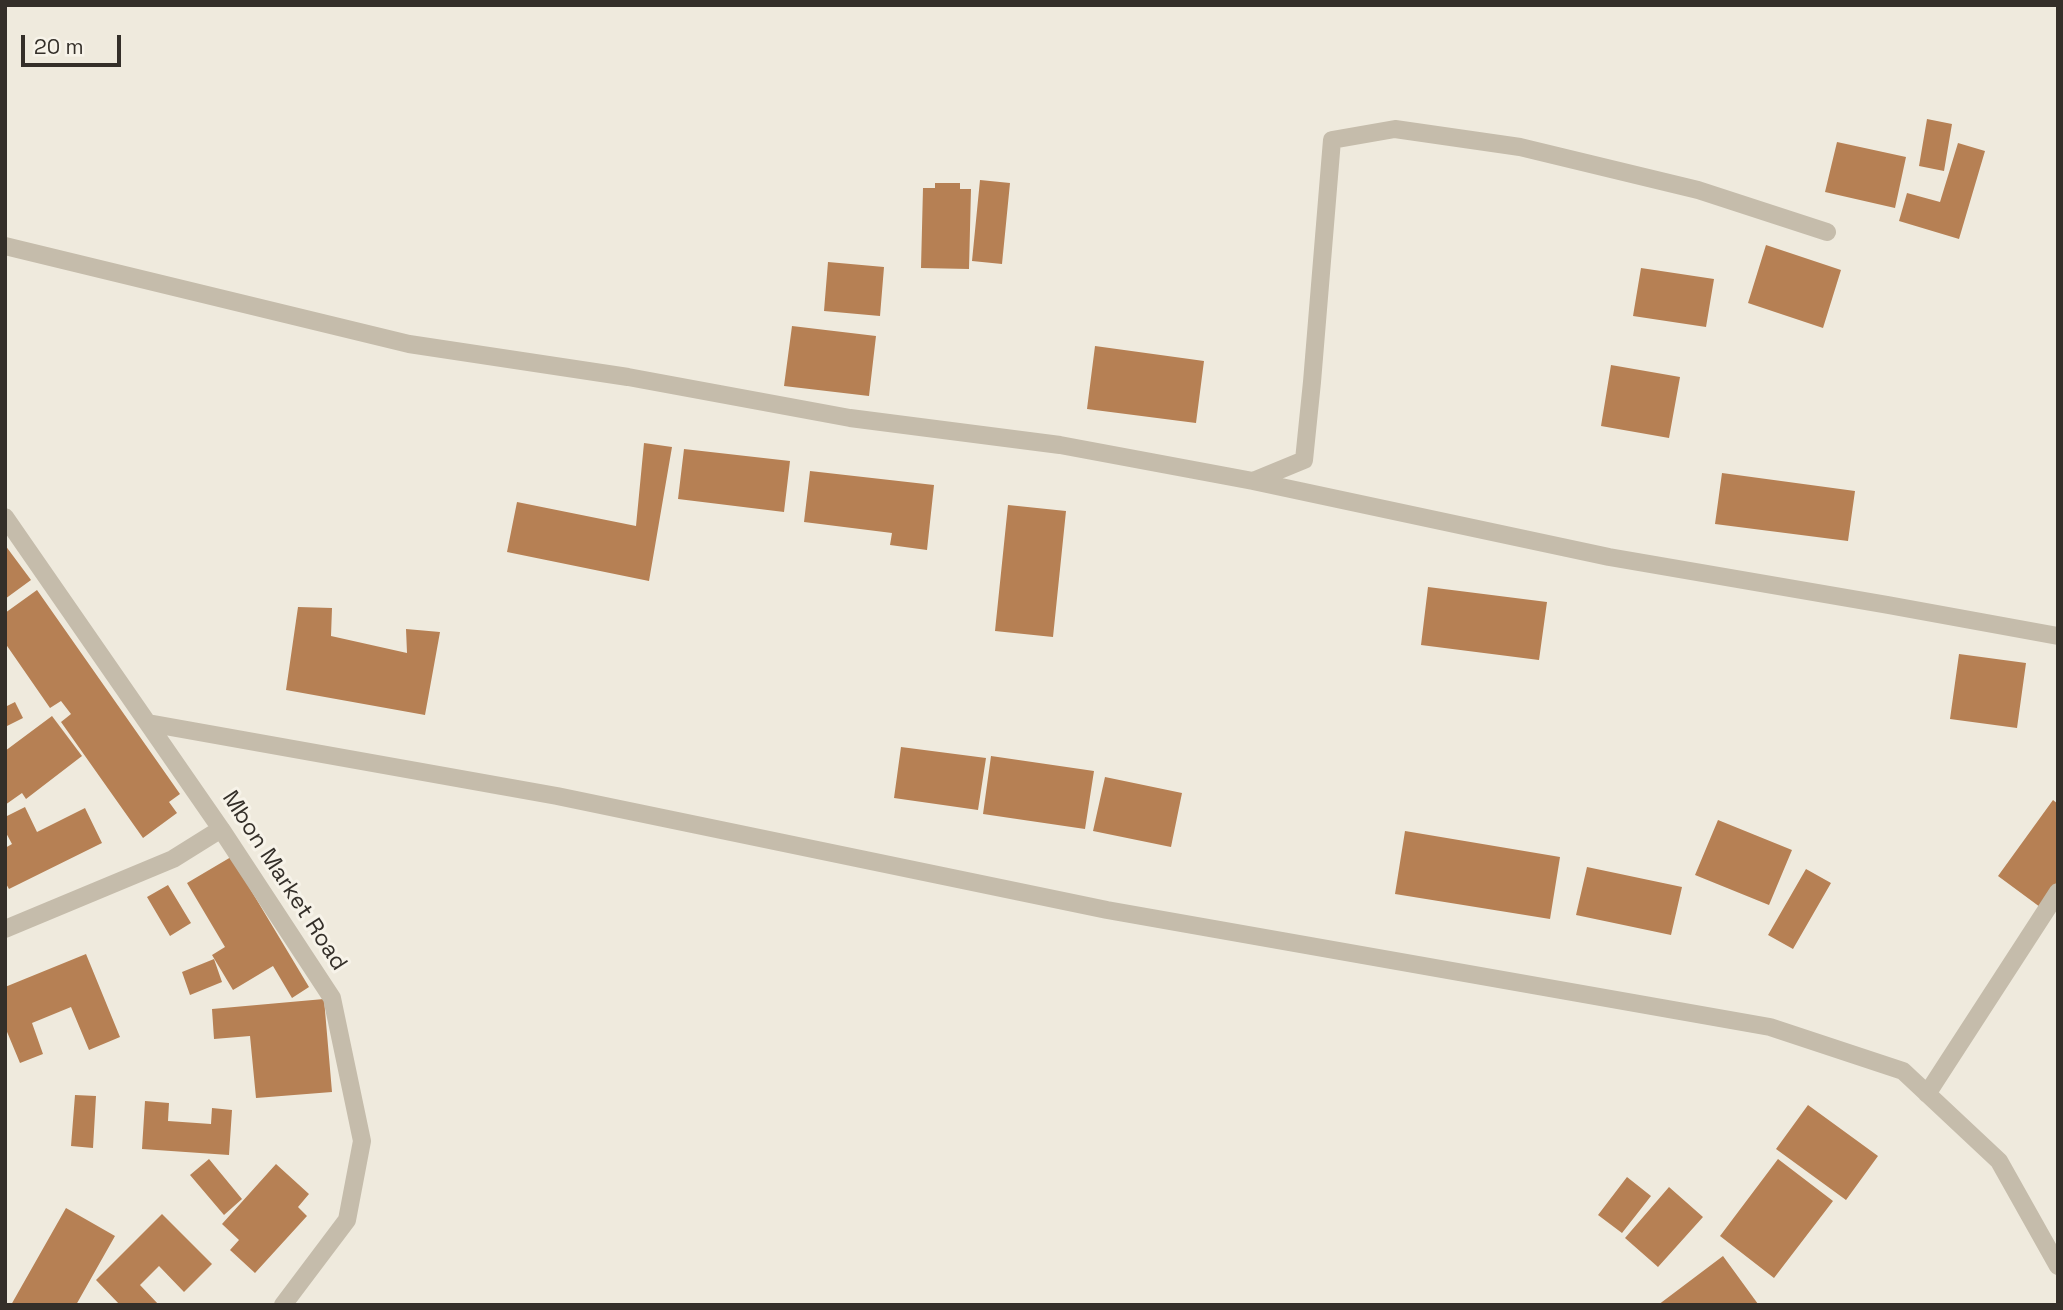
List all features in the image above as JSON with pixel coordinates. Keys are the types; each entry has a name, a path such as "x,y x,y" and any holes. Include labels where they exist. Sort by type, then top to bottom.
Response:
{"street":[{"path":"1253,481 1304,460 1332,140 1395,129 1520,147 1698,190 1827,232"},
{"path":"5,246 409,344 628,377 850,418 1060,445 1253,481 1609,557 2058,636"},
{"name":"Mbon Market Road","path":"5,517 221,829 332,998 362,1142 347,1220 283,1305"},
{"path":"148,723 557,796 1107,910 1770,1027 1903,1071 1999,1161 2058,1265"},
{"path":"5,929 173,859 221,829"},
{"path":"1927,1094 2058,892"}],"building":[{"path":"1927,119 1952,124 1944,171 1919,166"},
{"path":"1837,142 1906,157 1895,208 1825,192"},
{"path":"1958,143 1985,151 1959,239 1899,221 1907,193 1940,202"},
{"path":"980,180 1010,183 1002,264 972,261"},
{"path":"935,183 960,183 960,189 971,189 969,269 921,268 923,188 935,188"},
{"path":"1766,245 1841,270 1823,328 1748,303"},
{"path":"828,262 884,267 880,316 824,311"},
{"path":"1641,268 1714,279 1706,327 1633,316"},
{"path":"792,326 876,336 869,396 784,386"},
{"path":"1095,346 1204,361 1196,423 1087,409"},
{"path":"1611,365 1680,377 1669,438 1601,426"},
{"path":"644,443 672,447 649,581 507,552 517,502 636,526"},
{"path":"684,449 790,461 784,512 678,499"},
{"path":"810,471 934,485 927,550 890,545 892,533 804,522"},
{"path":"1722,473 1855,491 1848,541 1715,524"},
{"path":"1008,505 1066,511 1053,637 995,631"},
{"path":"5,545 31,580 5,599"},
{"path":"1428,587 1547,602 1539,660 1421,645"},
{"path":"37,590 180,794 169,802 177,813 143,838 61,722 71,714 61,701 50,708 5,643 5,613"},
{"path":"298,607 332,608 331,636 407,653 406,629 440,632 425,715 286,690"},
{"path":"1959,654 2026,663 2017,728 1950,719"},
{"path":"15,702 23,718 5,727 5,707"},
{"path":"52,716 82,756 26,799 22,793 5,805 5,751"},
{"path":"901,747 986,758 978,810 894,798"},
{"path":"991,756 1094,771 1085,829 983,814"},
{"path":"1105,777 1182,793 1171,847 1093,831"},
{"path":"2053,800 2058,804 2058,883 2040,907 1998,876"},
{"path":"25,807 37,832 85,808 102,843 9,889 5,882 5,848 12,844 5,831 5,817"},
{"path":"1718,820 1792,850 1769,905 1695,875"},
{"path":"1405,831 1560,857 1550,919 1395,894"},
{"path":"231,857 309,987 292,998 273,966 233,990 212,955 225,947 187,883"},
{"path":"1587,867 1682,887 1671,935 1576,915"},
{"path":"1806,869 1831,883 1793,949 1768,935"},
{"path":"168,885 191,923 170,936 147,897"},
{"path":"86,954 120,1037 89,1050 71,1007 32,1023 43,1054 20,1063 5,1027 5,987"},
{"path":"214,959 222,982 190,995 182,972"},
{"path":"324,999 332,1092 256,1098 250,1036 214,1039 212,1009"},
{"path":"75,1095 96,1096 93,1148 71,1146"},
{"path":"145,1101 169,1103 168,1121 211,1124 212,1108 232,1110 229,1155 142,1149"},
{"path":"1808,1105 1878,1156 1846,1200 1776,1149"},
{"path":"209,1159 242,1199 224,1215 190,1175"},
{"path":"1778,1159 1833,1201 1774,1278 1720,1236"},
{"path":"276,1164 309,1194 298,1207 307,1216 255,1273 230,1250 239,1240 222,1224"},
{"path":"1627,1177 1651,1196 1622,1233 1598,1215"},
{"path":"1669,1187 1703,1217 1658,1267 1625,1238"},
{"path":"66,1208 115,1236 76,1305 11,1305"},
{"path":"162,1214 212,1264 184,1292 159,1266 140,1285 159,1305 120,1305 96,1280"},
{"path":"1723,1256 1758,1304 1658,1305"}]}
